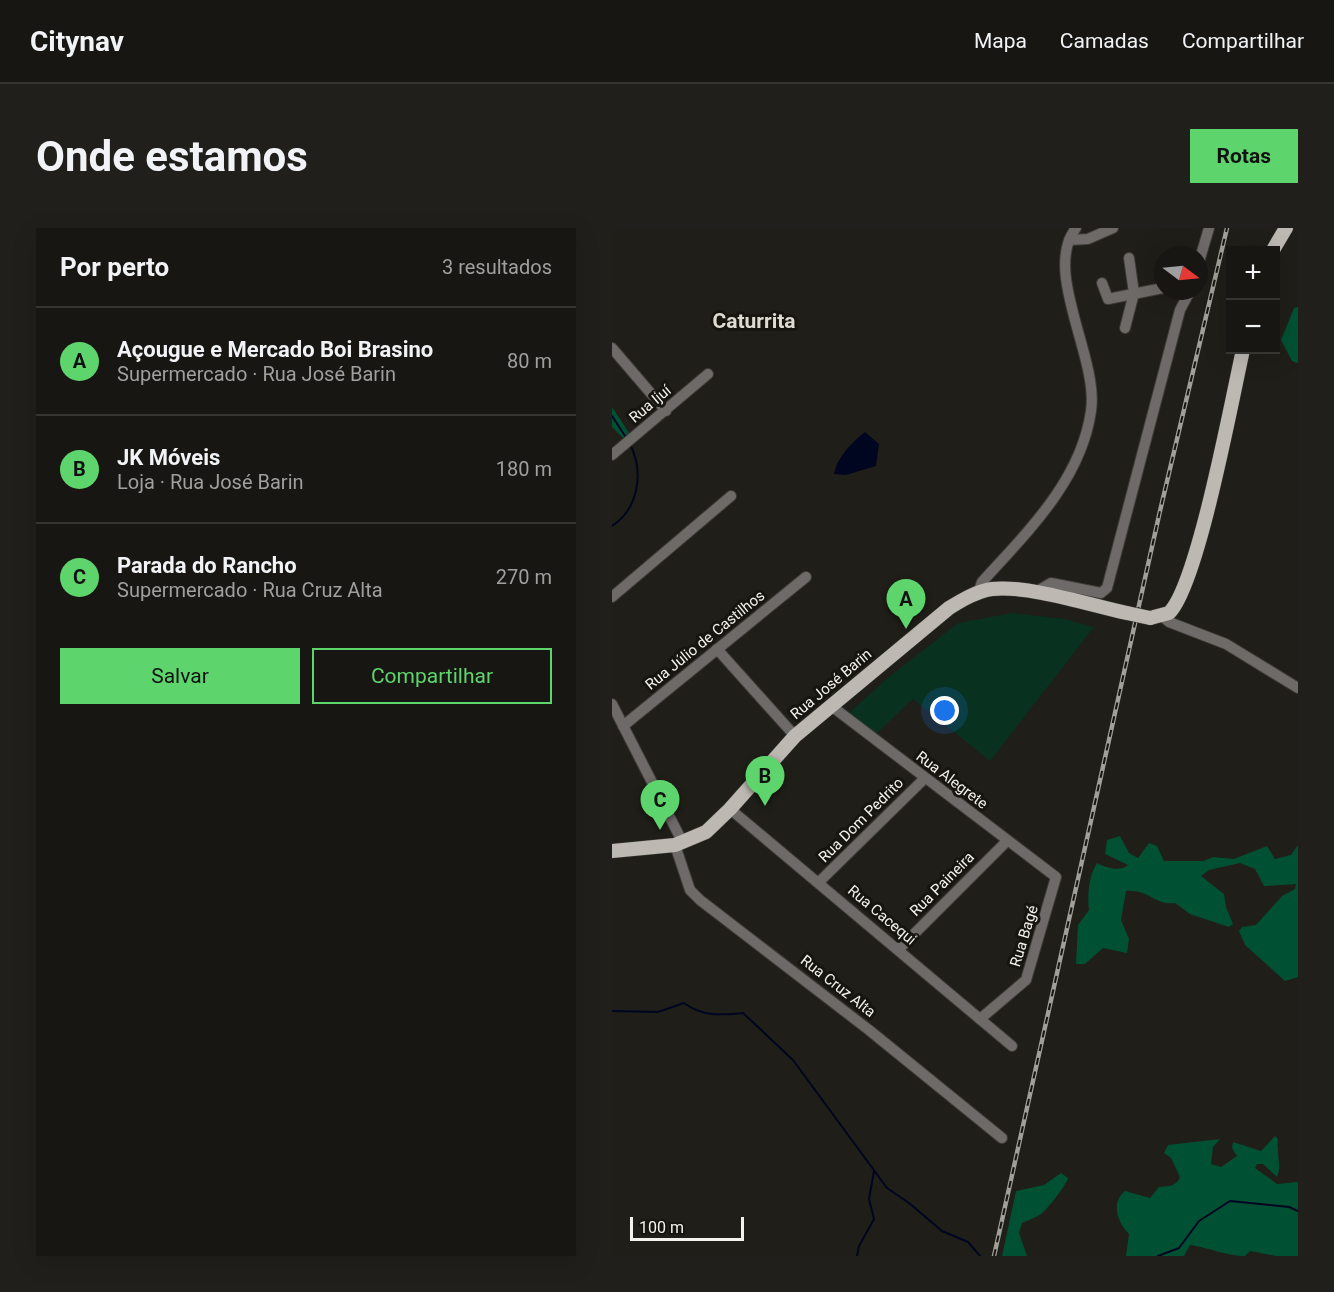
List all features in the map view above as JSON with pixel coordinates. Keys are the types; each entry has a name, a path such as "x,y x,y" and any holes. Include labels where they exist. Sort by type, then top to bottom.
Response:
{"main road":[{"path":"1275,246 1286,228"},
{"path":"1156,617 1176,605 1187,579 1242,354"},
{"name":"Rua José Barin","path":"612,851 679,844 706,832 730,809 795,736 830,705 949,608 978,593 993,589 1034,593 1156,617"}],"street":[{"path":"978,593 982,582 1049,508 1072,465 1091,412 1089,368 1068,289 1065,261 1069,240 1076,228"},
{"path":"1069,240 1088,239 1113,228"},
{"path":"1204,246 1209,228"},
{"path":"1125,328 1134,293 1129,258"},
{"path":"1102,283 1108,299 1154,290"},
{"path":"1034,593 1051,583 1094,593 1101,593 1107,588 1184,300"},
{"path":"612,348 666,411"},
{"name":"Rua Ijuí","path":"612,455 708,374"},
{"path":"612,597 730,496"},
{"name":"Rua Júlio de Castilhos","path":"623,726 806,577"},
{"path":"1156,617 1226,644 1298,688"},
{"path":"717,649 795,736"},
{"name":"Rua Cruz Alta","path":"612,704 679,844 690,890 824,994 1002,1138"},
{"name":"Rua Alegrete","path":"830,705 1056,878"},
{"name":"Rua Dom Pedrito","path":"819,882 924,779"},
{"name":"Rua Cacequi","path":"730,809 1012,1046"},
{"name":"Rua Paineira","path":"899,949 1007,841"},
{"name":"Rua Bagé","path":"980,1019 1026,980 1056,878"}],"green space":[{"path":"1298,307 1297,363 1292,361 1281,340 1294,308"},
{"path":"612,407 629,433 623,438 612,427"},
{"path":"1012,613 1064,619 1094,627 990,761 913,699 876,734 849,713 890,676 958,623"},
{"path":"1120,836 1129,853 1138,858 1149,843 1157,846 1164,861 1204,861 1213,857 1234,859 1267,846 1275,859 1291,855 1298,845 1298,977 1285,981 1245,945 1239,931 1242,927 1256,925 1282,896 1295,889 1296,884 1264,886 1255,869 1240,863 1209,870 1201,876 1224,894 1226,907 1233,924 1229,927 1190,914 1175,903 1162,902 1141,892 1126,891 1121,920 1129,939 1127,953 1103,948 1085,964 1076,964 1078,925 1089,910 1089,885 1094,868 1097,863 1113,868 1128,865 1105,854 1107,840"},
{"path":"1275,1136 1278,1139 1277,1177 1263,1164 1257,1164 1255,1168 1277,1184 1298,1182 1298,1256 1276,1256 1250,1251 1245,1256 1238,1256 1190,1245 1184,1256 1126,1256 1129,1234 1117,1213 1118,1201 1125,1191 1150,1198 1159,1187 1176,1183 1180,1177 1171,1158 1164,1153 1168,1145 1220,1139 1213,1147 1211,1164 1221,1167 1237,1156 1232,1148 1233,1142 1261,1151"},
{"path":"1061,1173 1068,1178 1048,1208 1022,1223 1019,1233 1027,1256 1002,1256 1016,1191 1044,1185"}],"water":[{"path":"865,432 879,444 876,466 846,475 834,474 845,451"}],"waterway":[{"path":"612,416 627,439"},
{"path":"612,526 628,510 636,489 637,466 630,444"},
{"path":"612,1011 658,1012 684,1003 705,1013 743,1013 793,1060 887,1188 942,1231 968,1242 980,1256"},
{"path":"857,1256 859,1246 874,1219 869,1199 874,1171"},
{"path":"1158,1256 1179,1248 1199,1221 1230,1201 1289,1207 1298,1211"}],"railway":[{"path":"994,1256 1160,511 1227,228"}],"place":[{"name":"Açougue e Mercado Boi Brasino","path":"906,629"},
{"name":"JK Móveis","path":"765,806"},
{"name":"Parada do Rancho","path":"660,830"}],"district":[{"name":"Caturrita","path":"754,321"}]}
